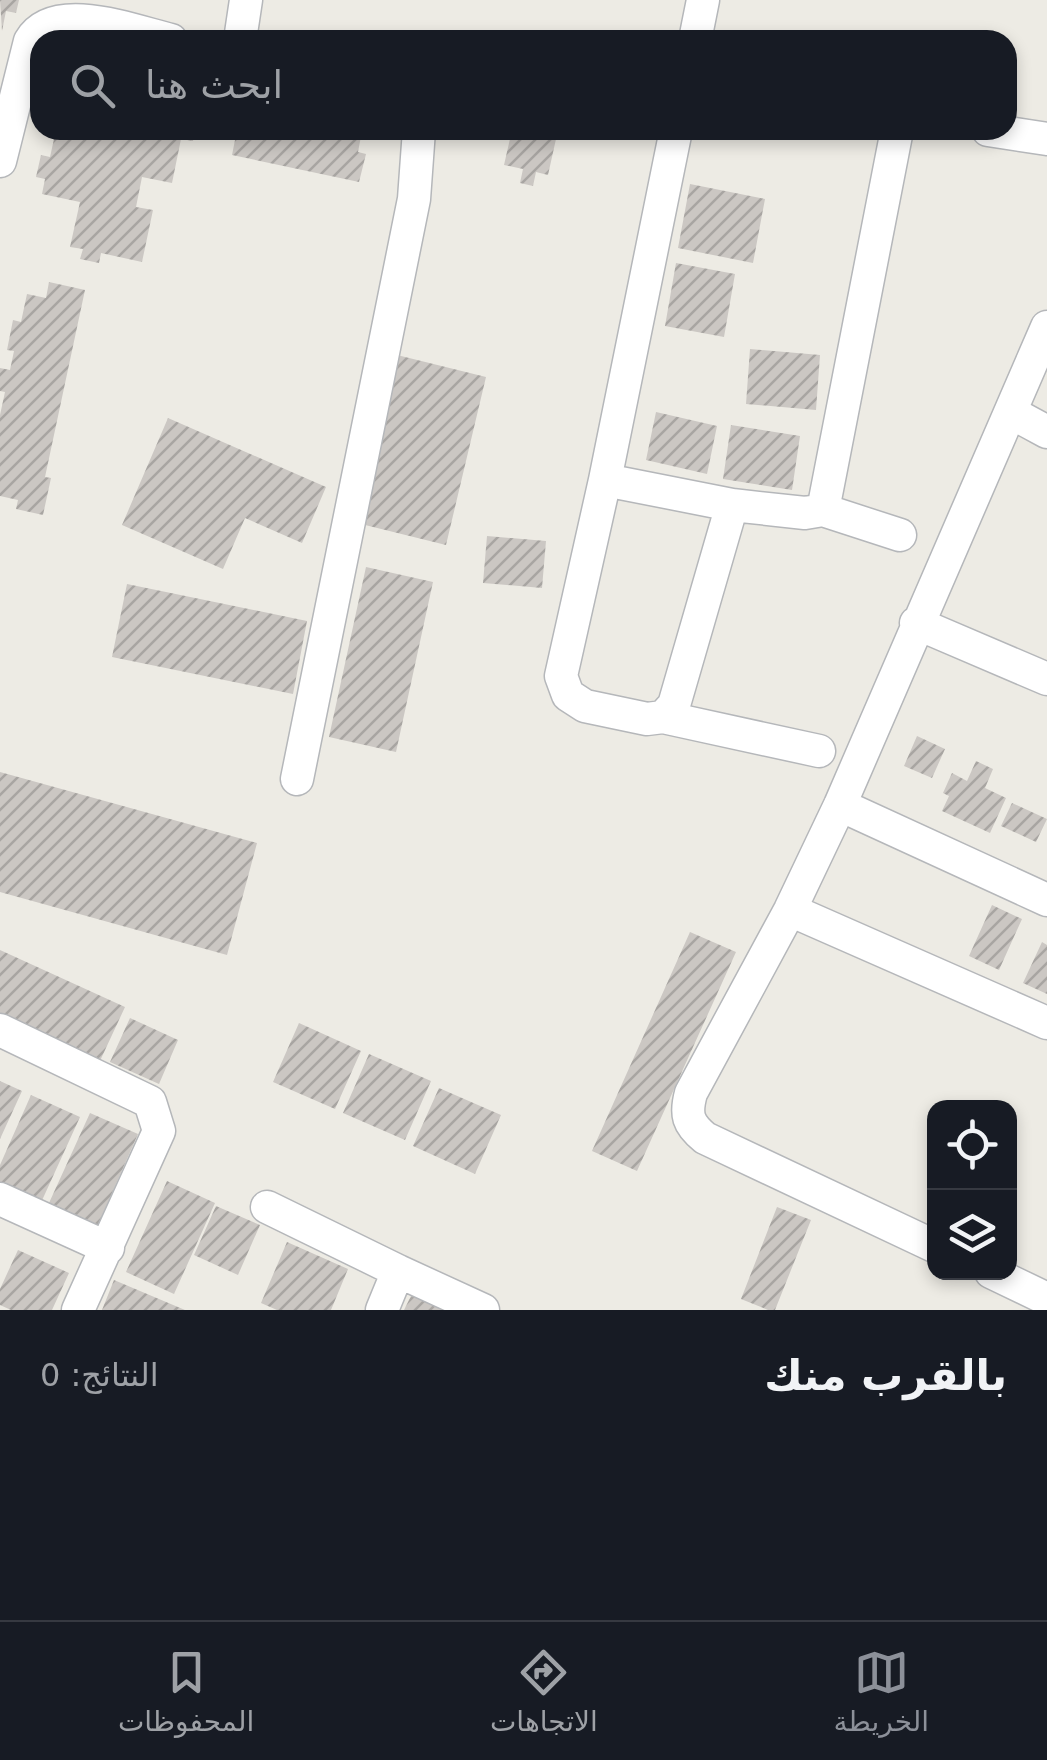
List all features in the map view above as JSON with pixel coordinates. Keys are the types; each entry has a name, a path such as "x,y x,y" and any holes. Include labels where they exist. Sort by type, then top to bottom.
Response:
{"street":[{"path":"242,30 246,0"},
{"path":"697,30 703,0"},
{"path":"37,30 50,21 72,18 127,30"},
{"path":"0,160 30,40"},
{"path":"1017,134 1047,139"},
{"path":"298,778 414,199 418,140"},
{"path":"674,140 561,676 568,694 585,706 646,719 662,717 819,751"},
{"path":"823,510 895,140"},
{"path":"927,1243 705,1138 690,1126 686,1111 691,1093 790,910 840,805 1047,327"},
{"path":"1012,412 1047,432"},
{"path":"605,480 732,505 823,510 900,535"},
{"path":"662,717 674,705 732,505"},
{"path":"916,624 1047,679"},
{"path":"840,805 1047,900"},
{"path":"790,910 1047,1023"},
{"path":"0,1030 150,1102 158,1131 78,1310"},
{"path":"0,1199 108,1248"},
{"path":"266,1207 483,1310"},
{"path":"382,1310 398,1272"},
{"path":"1008,1280 1047,1299"}],"building":[{"path":"0,0 19,0 16,13 6,11 2,31"},
{"path":"54,140 181,140 172,183 142,177 136,207 153,210 142,262 101,253 99,263 80,259 83,249 70,247 80,202 42,194 45,179 36,177 41,155 50,157"},
{"path":"235,140 360,140 358,152 366,154 359,182 232,155"},
{"path":"510,140 556,140 548,175 536,172 533,186 520,183 523,169 504,165"},
{"path":"690,184 765,199 753,263 678,248"},
{"path":"676,263 735,274 724,337 665,326"},
{"path":"49,282 85,290 45,477 51,478 43,515 16,509 18,500 0,496 0,415 5,392 0,391 0,368 10,370 14,351 7,350 13,320 21,322 27,294 46,298"},
{"path":"750,349 820,355 816,410 746,404"},
{"path":"397,355 486,377 446,545 357,523"},
{"path":"656,412 717,426 707,474 646,460"},
{"path":"168,418 326,487 302,543 245,518 223,569 122,525"},
{"path":"731,425 800,436 792,490 723,479"},
{"path":"487,536 546,541 542,588 483,583"},
{"path":"366,567 433,582 396,752 329,737"},
{"path":"127,584 307,621 293,694 112,657"},
{"path":"917,736 945,749 932,778 904,766"},
{"path":"976,761 993,769 985,788 1006,798 990,833 942,811 949,796 943,793 952,773 967,781"},
{"path":"0,772 257,843 227,955 0,892"},
{"path":"1012,803 1047,819 1036,842 1001,826"},
{"path":"992,905 1022,919 999,970 969,956"},
{"path":"690,932 736,952 637,1171 592,1151"},
{"path":"1042,942 1047,945 1047,994 1023,983"},
{"path":"0,950 125,1007 99,1063 0,1018"},
{"path":"130,1018 178,1040 159,1084 110,1062"},
{"path":"299,1023 361,1051 335,1109 273,1082"},
{"path":"369,1054 431,1081 405,1140 343,1113"},
{"path":"0,1081 22,1091 0,1139"},
{"path":"439,1088 501,1115 475,1174 413,1146"},
{"path":"31,1095 80,1117 39,1207 0,1189 0,1165"},
{"path":"90,1113 138,1134 98,1225 49,1203"},
{"path":"167,1181 215,1203 174,1294 126,1272"},
{"path":"216,1206 260,1225 238,1275 194,1255"},
{"path":"777,1207 811,1220 775,1310 768,1310 741,1299"},
{"path":"287,1242 348,1269 331,1310 277,1310 261,1303"},
{"path":"18,1250 69,1273 52,1310 11,1310 0,1305 0,1289"},
{"path":"114,1280 185,1310 102,1310"},
{"path":"413,1292 450,1310 404,1310"}]}
